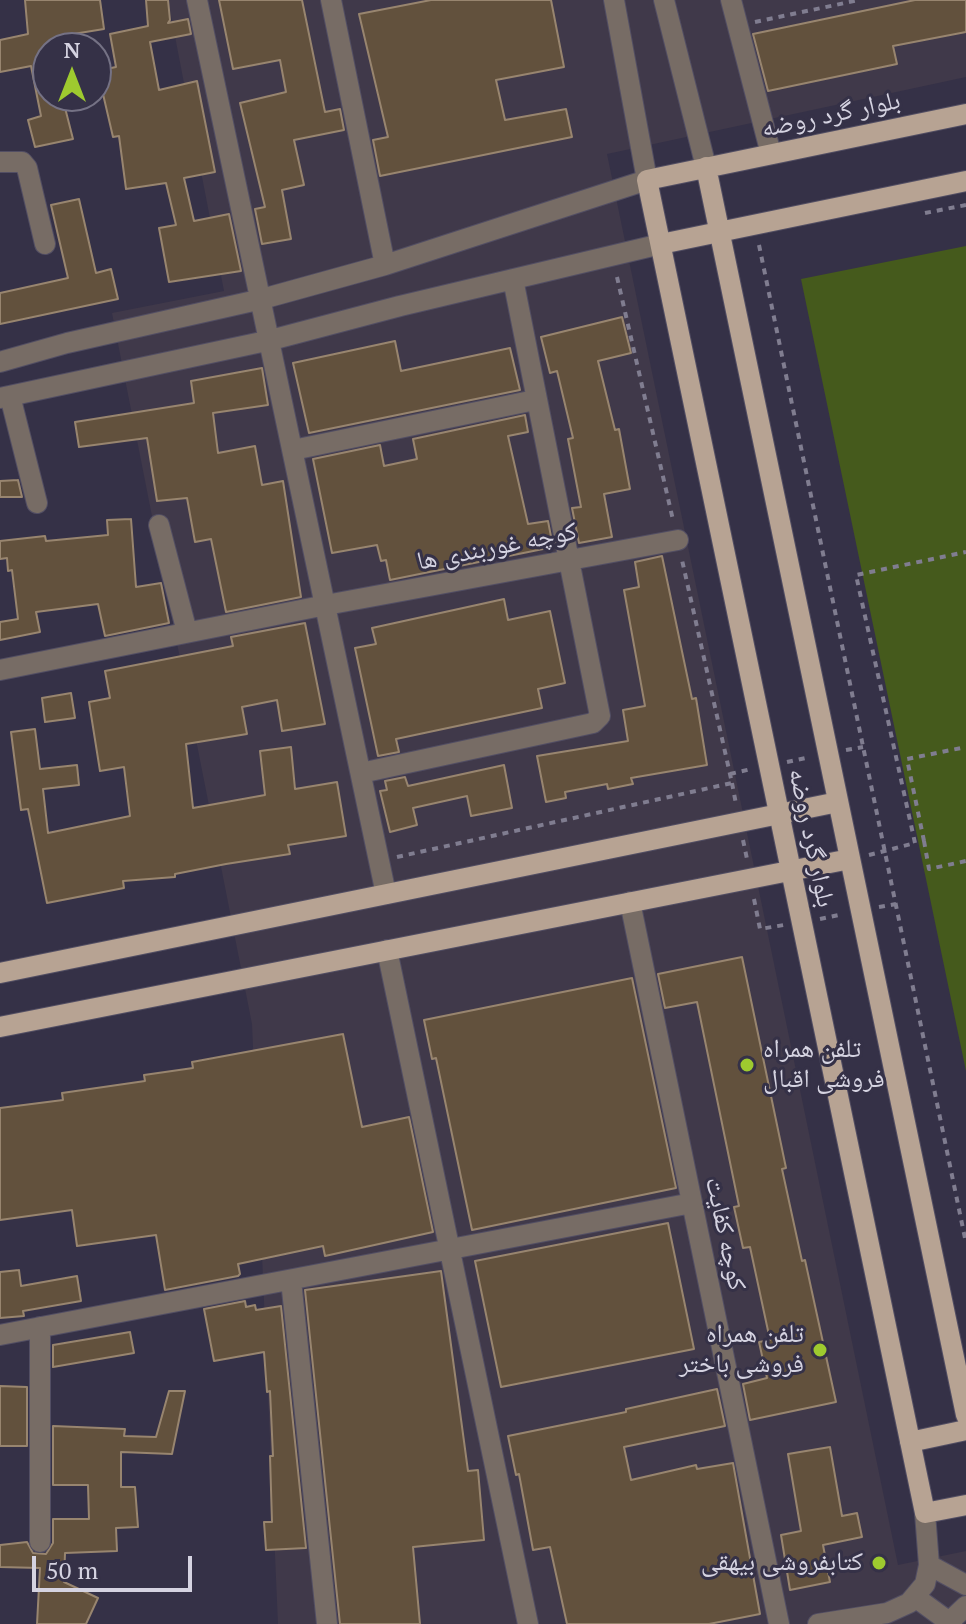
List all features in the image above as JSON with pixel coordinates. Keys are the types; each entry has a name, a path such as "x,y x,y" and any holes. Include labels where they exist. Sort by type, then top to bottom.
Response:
{"main road":[{"name":"بلوار گرد روضه","path":"925,1513 647,180 966,114"},
{"name":"بلوار گرد روضه","path":"706,167 966,1415"},
{"path":"661,244 966,181"},
{"path":"0,973 838,802"},
{"path":"0,1027 850,859"},
{"path":"910,1442 966,1430"},
{"path":"925,1513 966,1505"}],"street":[{"path":"197,0 386,894"},
{"path":"331,0 385,265"},
{"path":"0,362 67,343 262,299 385,265 647,180 614,0"},
{"path":"664,0 706,167"},
{"path":"731,0 771,154"},
{"path":"0,162 22,162 27,168 45,244"},
{"path":"37,503 5,397 271,340 661,244"},
{"path":"361,773 598,720 600,716 513,279"},
{"path":"293,450 535,400"},
{"path":"159,525 187,632"},
{"name":"کوچه غوربندی ها","path":"0,670 326,605 678,540"},
{"name":"کوچه کفایت","path":"630,902 779,1624"},
{"path":"387,950 528,1624"},
{"path":"0,1335 692,1203"},
{"path":"291,1280 327,1624"},
{"path":"40,1327 40,1542"},
{"path":"818,1624 887,1613 915,1597 925,1584 929,1565 925,1513"},
{"path":"929,1565 966,1585"},
{"path":"915,1597 954,1619"}],"path":[{"path":"737,26 859,0"},
{"path":"758,245 966,1243"},
{"path":"915,843 856,575 966,552"},
{"path":"730,774 863,747"},
{"path":"966,747 907,759 929,869 966,861"},
{"path":"884,851 924,841"}],"shaded area":[{"path":"168,0 966,0 966,77 607,154 898,1565 966,1551 966,1624 278,1624 252,1024 112,313 224,291"}],"green space":[{"path":"966,246 966,1071 801,279"}],"building":[{"path":"25,0 100,0 104,29 32,32 32,71 31,66 0,72 0,40 28,34"},
{"path":"146,0 168,0 168,23 188,19 191,34 150,42 159,90 197,81 215,172 184,178 194,221 229,214 241,271 169,282 159,228 176,225 166,183 126,189 119,136 113,137 107,112 112,112 112,68 116,67 112,34 148,26"},
{"path":"219,0 302,0 325,112 340,109 344,130 294,140 304,185 282,190 291,239 262,244 255,209 265,207 240,103 286,92 280,60 233,69"},
{"path":"431,0 551,0 564,67 496,80 505,120 566,109 572,137 380,176 373,140 388,137 359,14"},
{"path":"915,0 966,0 966,32 893,46 897,64 768,91 753,34"},
{"path":"40,112 66,112 73,139 35,147 28,120 41,116"},
{"path":"79,199 96,273 111,269 118,299 0,324 0,293 68,278 51,205"},
{"path":"622,317 631,353 598,361 615,430 619,429 630,489 604,494 612,537 579,543 572,508 581,507 568,439 573,438 557,371 550,373 541,337"},
{"path":"395,341 401,371 510,348 520,390 309,433 293,363"},
{"path":"262,368 268,405 213,413 218,453 255,446 262,485 283,481 301,597 226,612 211,539 195,542 187,498 157,501 147,438 79,447 75,422 194,403 191,381"},
{"path":"525,415 528,432 508,436 528,524 548,521 553,547 390,580 386,560 381,561 377,545 332,553 313,459 380,445 384,466 417,459 413,439"},
{"path":"18,480 22,497 0,497 0,481"},
{"path":"131,519 136,587 161,583 169,623 105,636 98,604 36,612 40,632 0,640 0,622 18,619 12,570 8,571 7,558 0,559 0,541 45,536 46,541 108,535 107,520"},
{"path":"662,556 692,699 696,698 707,765 631,778 633,784 608,789 607,784 565,792 566,798 546,802 537,756 628,741 623,710 645,706 624,590 639,587 635,562"},
{"path":"504,599 508,620 550,611 565,683 538,689 542,708 396,739 399,752 378,756 355,648 376,644 372,628"},
{"path":"305,623 325,724 282,731 277,700 242,707 247,734 186,744 193,808 265,795 260,751 291,747 295,789 337,782 346,836 288,845 290,854 175,874 175,877 123,881 124,888 47,903 28,809 21,810 11,732 35,729 40,769 77,765 79,785 43,789 48,833 130,816 124,767 100,771 89,702 110,698 105,671 233,646 231,637"},
{"path":"71,693 75,718 45,722 42,698"},
{"path":"504,765 512,808 471,816 467,796 413,808 417,825 390,832 380,791 387,790 385,781 405,777 408,786"},
{"path":"742,957 786,1168 782,1169 836,1402 750,1420 743,1384 767,1378 759,1342 770,1340 750,1247 743,1248 734,1207 739,1206 697,1002 665,1008 658,974"},
{"path":"632,978 676,1188 472,1230 436,1058 432,1059 424,1020"},
{"path":"343,1034 362,1127 409,1117 433,1232 325,1256 323,1246 238,1264 238,1276 165,1290 156,1235 77,1246 72,1210 0,1220 0,1108 63,1100 62,1093 145,1081 144,1075 193,1068 192,1062"},
{"path":"668,1223 694,1349 501,1387 475,1261"},
{"path":"19,1270 21,1286 77,1276 81,1301 23,1311 24,1316 0,1318 0,1272"},
{"path":"441,1271 468,1471 478,1470 484,1540 413,1547 420,1624 340,1624 305,1290"},
{"path":"245,1301 246,1307 255,1305 256,1310 281,1306 306,1548 266,1550 264,1522 272,1522 270,1456 273,1456 270,1391 267,1392 264,1352 214,1361 204,1309"},
{"path":"130,1332 134,1353 53,1367 53,1345"},
{"path":"0,1386 27,1387 27,1446 0,1446"},
{"path":"717,1389 725,1426 624,1447 631,1480 696,1465 697,1469 733,1463 760,1614 709,1624 567,1624 550,1547 533,1550 519,1474 516,1475 508,1436 626,1412 626,1409"},
{"path":"169,1391 185,1391 172,1454 121,1452 121,1487 135,1487 138,1527 116,1528 117,1551 65,1553 64,1582 98,1598 86,1624 37,1624 40,1568 0,1567 0,1545 27,1542 33,1553 46,1554 53,1543 53,1519 89,1519 88,1485 53,1485 53,1426 125,1429 124,1436 156,1437"},
{"path":"830,1447 842,1516 857,1513 862,1537 823,1545 830,1582 790,1590 781,1535 801,1531 788,1454"}],"place":[{"name":"تلفن همراه فروشی اقبال","path":"747,1065"},
{"name":"تلفن همراه فروشی باختر","path":"820,1350"},
{"name":"کتابفروشی بیهقی","path":"879,1563"}]}
